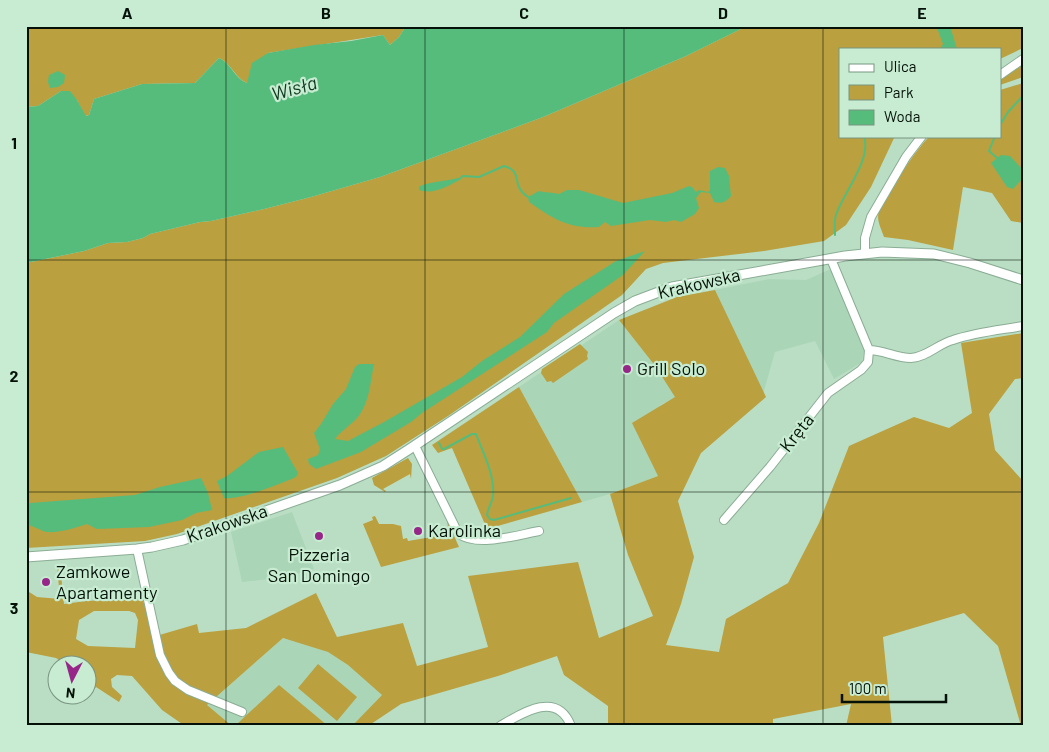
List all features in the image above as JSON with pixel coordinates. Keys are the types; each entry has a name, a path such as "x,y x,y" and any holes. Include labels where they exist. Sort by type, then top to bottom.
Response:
{"main road":[{"name":"Krakowska","path":"26,557 137,549 183,540 340,485 383,466 635,301 672,287 865,253 898,252 934,254 1023,280"}],"street":[{"path":"1002,74 1023,59"},
{"path":"865,253 865,238 871,217 906,157 920,138"},
{"path":"831,259 869,350 914,358 923,356 936,347 954,340 1023,326"},
{"name":"Kręta","path":"724,520 770,467 828,393 861,370 868,362 869,350"},
{"path":"415,446 458,533 463,537 491,540 539,531"},
{"path":"137,549 160,655 169,672 175,681 188,690 242,712"},
{"path":"500,726 533,708 550,707 557,709 566,716 571,726"}],"shaded area":[{"path":"831,269 864,350 862,362 834,379 815,341 775,352 763,394 715,290 769,279 806,280"},
{"path":"619,320 656,367 676,397 660,405 658,476 582,502 519,387"},
{"path":"292,512 314,569 278,578 242,582 231,532"},
{"path":"283,638 328,652 348,665 382,695 352,726 232,726 207,705"}],"green space":[{"path":"26,26 406,26 399,37 390,45 383,35 268,53 247,83 239,78 227,63 219,58 195,83 142,84 94,99 89,115 85,116 77,100 61,91 38,106 26,107"},
{"path":"747,26 1023,26 1023,48 1002,58 1002,48 839,48 839,138 894,138 871,187 846,225 824,241 764,251 663,263 646,269 622,295 448,416 386,456 337,478 177,534 145,541 26,548 26,263 84,251 108,243 127,242 150,234 264,209 380,177 543,117 686,56"},
{"path":"1023,60 1023,77 1002,84 1002,76"},
{"path":"1023,83 1023,223 1011,221 992,193 963,187 953,250 884,237 879,224 879,211 902,172 928,138 1002,138 1002,89"},
{"path":"715,290 766,397 701,453 678,501 694,557 681,604 666,645 719,652 726,619 788,583 819,523 849,446 914,417 949,428 972,413 961,343 1023,333 1023,378 1015,379 989,414 995,450 1023,481 1023,726 1021,726 998,646 964,613 883,637 892,726 846,726 851,704 773,719 773,726 608,726 608,706 564,675 557,656 498,676 401,704 368,726 352,726 382,695 348,665 328,652 283,638 207,705 232,726 185,726 162,710 132,676 117,675 111,679 112,687 122,696 119,702 98,688 98,654 48,654 48,656 26,652 26,590 37,597 60,599 57,564 60,564 64,604 142,598 156,636 197,624 199,633 246,628 316,593 337,637 403,623 417,666 488,647 468,576 578,562 599,638 653,616 628,555 610,494 658,476 632,423 675,397 656,367 619,320 677,297","holes":["94,611 129,611 135,613 138,620 135,648 88,646 76,639 79,620"]},
{"path":"580,344 588,352 588,359 553,383 551,381 547,382 541,373 542,369"},
{"path":"519,387 582,502 487,529 452,448 438,453 432,445"},
{"path":"408,458 412,464 411,479 410,474 383,489 385,492 374,485 372,478"},
{"path":"375,516 379,524 401,526 403,539 407,538 408,541 449,534 447,520 459,547 381,567 363,524 373,520 372,517"},
{"path":"318,664 357,697 337,721 298,688"},
{"path":"279,685 328,726 239,726 237,724"}],"water":[{"name":"Wisła","path":"406,26 747,26 686,56 543,117 380,177 264,209 150,234 127,242 108,243 84,251 26,263 26,107 38,106 61,91 70,91 86,116 89,115 94,99 142,84 195,83 219,58 227,63 239,78 247,83 252,63 268,53 383,35 390,45 399,37"},
{"path":"950,26 957,48 941,48 943,44 937,28"},
{"path":"58,71 65,75 64,83 58,87 50,88 48,82 49,75"},
{"path":"1001,155 1010,156 1023,170 1023,178 1013,189 1007,187 991,163"},
{"path":"718,167 725,168 729,176 731,196 724,202 717,203 714,202 710,193 701,192 696,198 699,208 695,214 681,222 674,220 666,222 650,220 611,226 605,222 599,227 579,226 562,222 546,213 529,202 528,197 539,191 559,194 567,190 579,190 623,203 672,193 689,186 696,192 699,190 708,192 710,190 710,171"},
{"path":"461,179 435,191 419,190 419,187 427,184"},
{"path":"645,251 623,275 554,323 547,332 411,422 361,452 316,469 309,464 308,459 318,455 320,449 314,433 333,404 346,389 355,367 359,364 374,364 365,405 358,417 335,439 348,441 462,377 482,361 520,337 564,294 616,261"},
{"path":"283,447 298,473 296,477 240,497 224,498 217,481 227,476 259,452"},
{"path":"201,478 208,493 212,510 196,513 182,520 149,527 97,529 87,524 52,532 28,525 27,508 30,503 135,495 160,487"}],"waterway":[{"path":"1002,122 1008,112 1023,96"},
{"path":"835,235 836,215 861,166 864,155 864,138"},
{"path":"994,138 989,151 997,158"},
{"path":"459,179 463,176 479,177 504,166 514,172 519,188 528,197"},
{"path":"439,443 442,449 444,449 472,434 476,434 492,480 493,496 487,515 490,519 494,520 571,498"}],"place":[{"name":"Grill Solo","path":"627,369"},
{"name":"Karolinka","path":"418,531"},
{"name":"Pizzeria San Domingo","path":"319,536"},
{"name":"Zamkowe Apartamenty","path":"46,582"}]}
